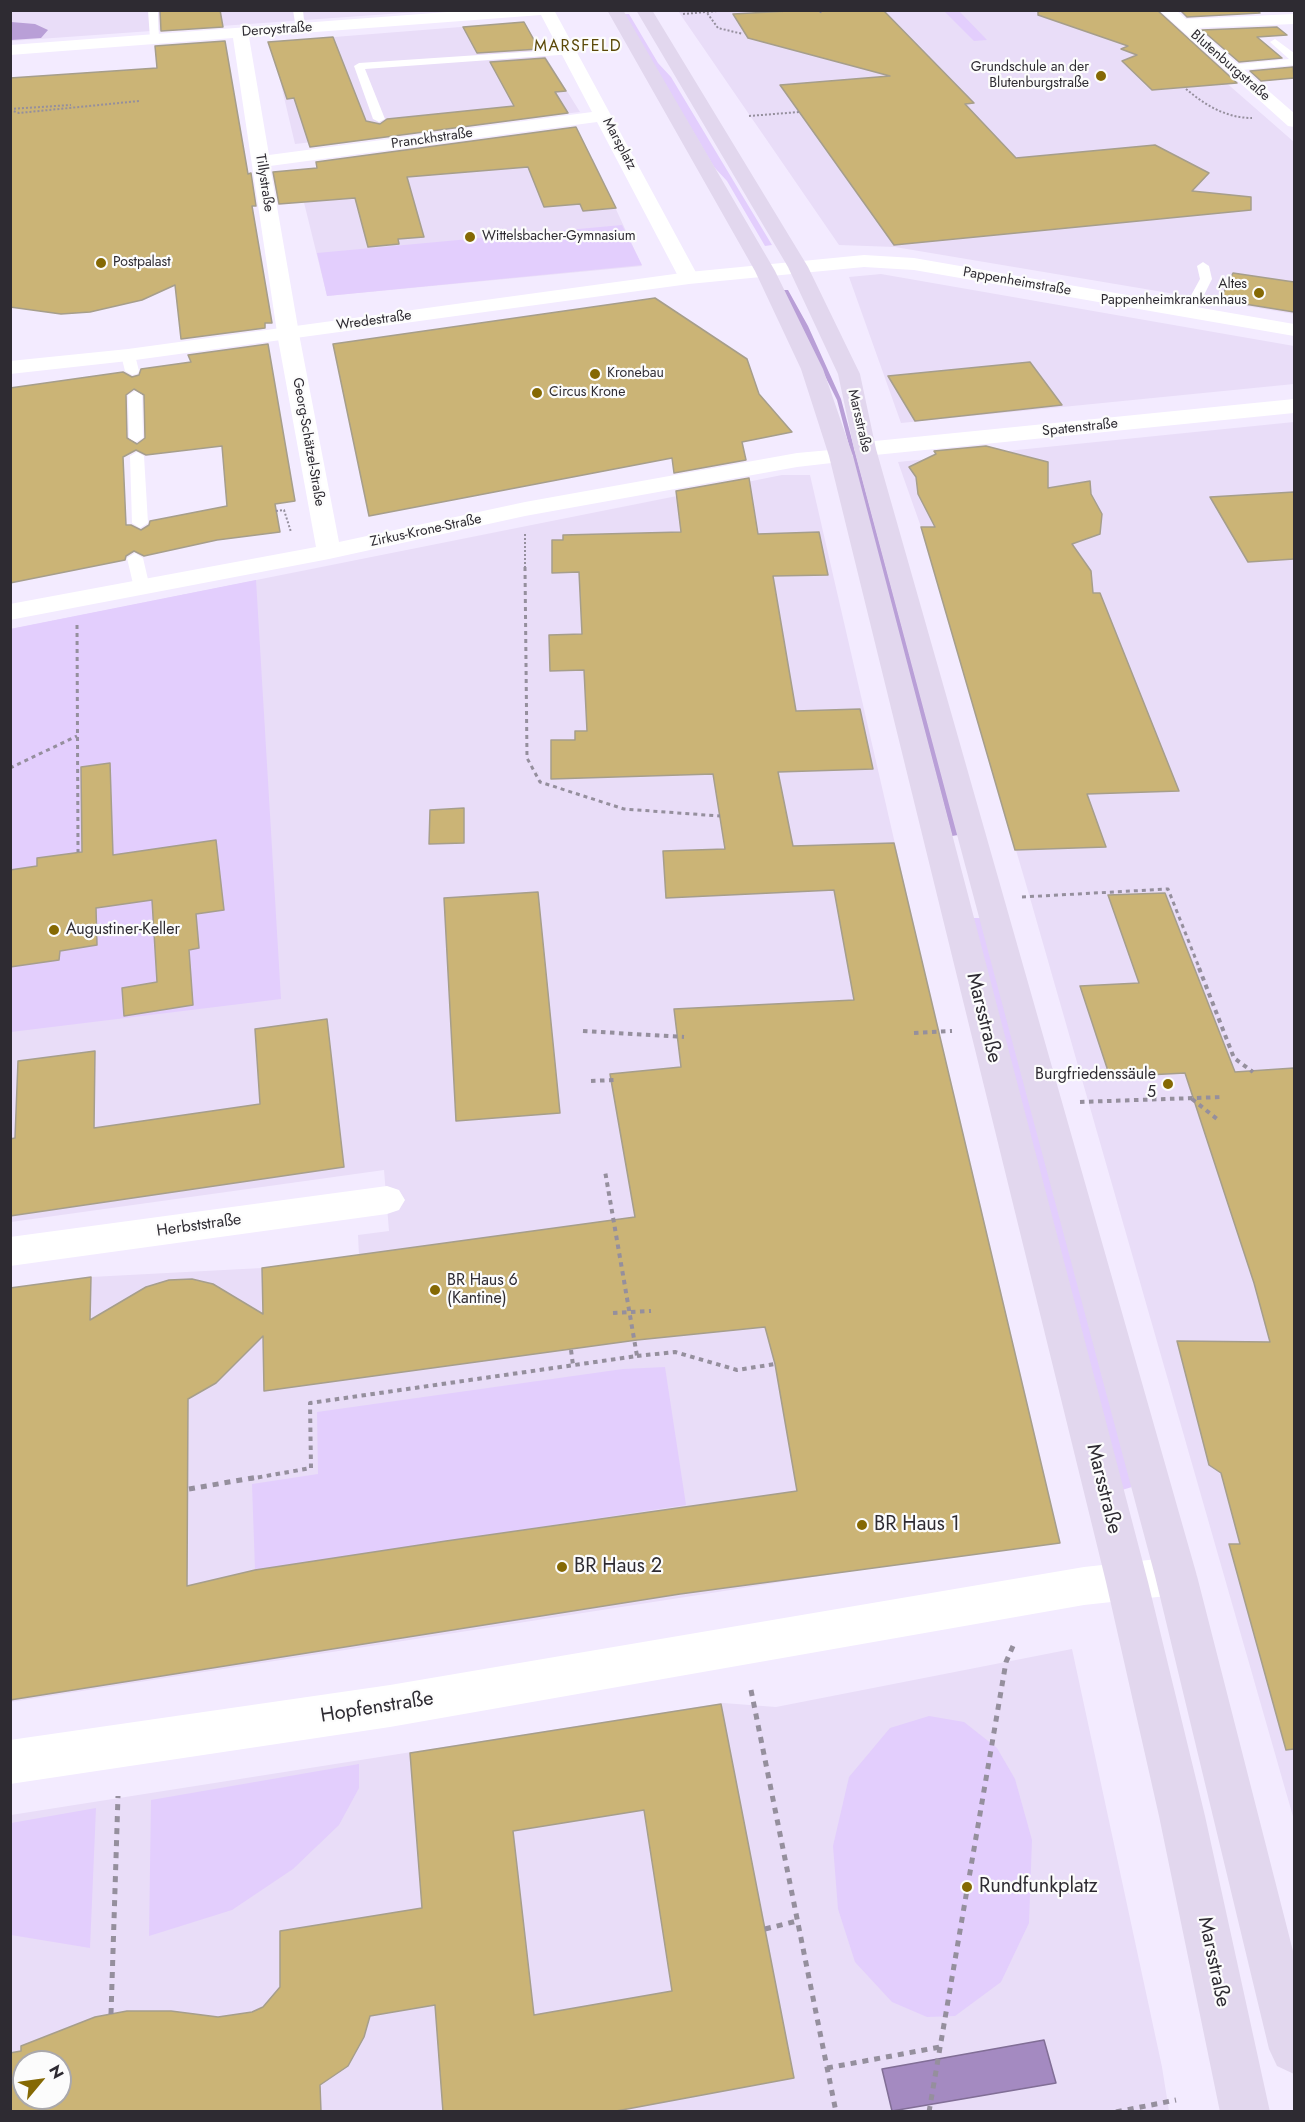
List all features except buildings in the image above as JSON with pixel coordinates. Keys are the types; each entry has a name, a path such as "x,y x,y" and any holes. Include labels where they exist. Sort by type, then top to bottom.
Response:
{"main road":[{"name":"Marsstraße","path":"615,10 765,271 853,453 973,879 1176,1576 1294,2049"},
{"name":"Marsstraße","path":"644,10 798,267 849,374 853,453"},
{"name":"Marsstraße","path":"973,879 1127,1582 1182,1816 1245,2112"}],"street":[{"name":"Deroystraße","path":"10,50 155,39 177,41 240,33 545,10"},
{"name":"Marsplatz","path":"545,10 604,116 689,278"},
{"name":"Blutenburgstraße","path":"1166,10 1291,119"},
{"path":"1182,24 1238,19 1294,19"},
{"name":"Tillystraße","path":"240,33 253,162 288,332"},
{"name":"Pranckhstraße","path":"253,162 388,141 604,116"},
{"name":"Pappenheimstraße","path":"738,273 864,261 914,264 1294,330"},
{"name":"Wredestraße","path":"10,368 130,363 288,332 738,273"},
{"name":"Georg-Schätzel-Straße","path":"288,332 328,552"},
{"name":"Spatenstraße","path":"853,453 1294,406"},
{"name":"Zirkus-Krone-Straße","path":"10,612 328,552 525,509 797,460 853,453"},
{"name":"Herbststraße","path":"10,1252 387,1200"},
{"path":"1127,1582 1176,1576"},
{"name":"Hopfenstraße","path":"10,1762 390,1706 913,1615 1127,1582"}],"lane":[{"path":"153,10 155,39"},
{"path":"298,10 301,28"},
{"path":"1275,42 1294,60"},
{"path":"380,119 358,66 569,52"},
{"path":"1231,68 1294,60"},
{"path":"1189,312 1206,279 1203,266"},
{"path":"135,395 136,438"},
{"path":"137,456 140,523"},
{"path":"135,558 142,588"}],"path":[{"path":"683,14 729,10"},
{"path":"816,10 823,13"},
{"path":"706,11 718,28 743,34"},
{"path":"1186,89 1197,99 1239,119 1291,119"},
{"path":"10,110 139,101"},
{"path":"10,110 19,114 87,105"},
{"path":"749,116 800,112"},
{"path":"525,509 527,758 540,782 624,809 720,816"},
{"path":"276,511 284,510 289,531"},
{"path":"77,600 78,852"},
{"path":"10,768 77,735"},
{"path":"973,879 1168,889 1234,1058 1253,1072"},
{"path":"583,1031 684,1037"},
{"path":"914,1032 952,1031"},
{"path":"591,1081 614,1080"},
{"path":"1080,1102 1223,1097"},
{"path":"1191,1098 1217,1119"},
{"path":"605,1171 637,1356"},
{"path":"613,1313 651,1311"},
{"path":"571,1350 573,1365"},
{"path":"189,1489 311,1468 310,1403 675,1352 737,1370 775,1364"},
{"path":"929,2112 1006,1662 1013,1646"},
{"path":"751,1690 836,2112"},
{"path":"111,2014 118,1796"},
{"path":"765,1929 797,1921"},
{"path":"827,2068 939,2047"},
{"path":"1116,2112 1176,2100"}],"shaded area":[{"path":"11,11 431,11 11,41"},
{"path":"678,11 1144,11 1294,142 1294,314 895,247 839,245"},
{"path":"944,11 959,11 987,40 974,41"},
{"path":"624,14 629,14 658,63 671,77 772,245 765,246 727,181 714,167"},
{"path":"11,22 35,24 48,30 41,38 11,40"},
{"path":"524,22 580,112 295,144 271,42"},
{"name":"Wittelsbacher-Gymnasium","path":"593,159 642,266 327,296 296,170"},
{"path":"622,225 642,265 327,296 317,253"},
{"path":"881,274 1294,346 1294,384 901,423 849,277"},
{"path":"782,290 788,290 808,326 841,399 958,835 952,836 837,400"},
{"path":"1294,422 1294,1820 1028,891 921,527 898,462"},
{"path":"782,475 810,475 940,1039 1060,1543 878,1567 11,1702 11,1288 91,1277 262,1268 359,1255 358,1235 389,1231 384,1170 11,1222 11,629"},
{"name":"Augustiner-Keller","path":"256,580 281,999 11,1032 10,629"},
{"path":"973,918 980,918 1132,1487 1122,1490"},
{"path":"665,1367 686,1505 255,1570 252,1484 318,1474 317,1412 623,1369"},
{"path":"1072,1649 1162,2067 1169,2111 11,2112 11,1815 723,1703 776,1707"},
{"path":"929,1716 964,1722 997,1748 1015,1779 1032,1840 1029,1923 1001,1982 955,2016 927,2017 892,2002 855,1962 838,1909 833,1846 849,1777 890,1728"},
{"path":"359,1764 359,1788 339,1825 293,1869 232,1910 149,1936 151,1800"},
{"path":"96,1808 90,1948 11,1935 11,1823"},
{"path":"1044,2040 1056,2083 892,2111 882,2069"}],"place":[{"name":"Grundschule an der Blutenburgstraße","path":"1101,76"},
{"name":"Wittelsbacher-Gymnasium","path":"470,237"},
{"name":"Postpalast","path":"101,263"},
{"name":"Altes Pappenheimkrankenhaus","path":"1259,293"},
{"name":"Kronebau","path":"595,374"},
{"name":"Circus Krone","path":"537,393"},
{"name":"Augustiner-Keller","path":"54,930"},
{"name":"Burgfriedenssäule 5","path":"1168,1084"},
{"name":"BR Haus 6 (Kantine)","path":"435,1290"},
{"name":"BR Haus 1","path":"862,1525"},
{"name":"BR Haus 2","path":"562,1567"},
{"name":"Rundfunkplatz","path":"967,1887"}],"district":[{"name":"MARSFELD","path":"578,47"}]}
